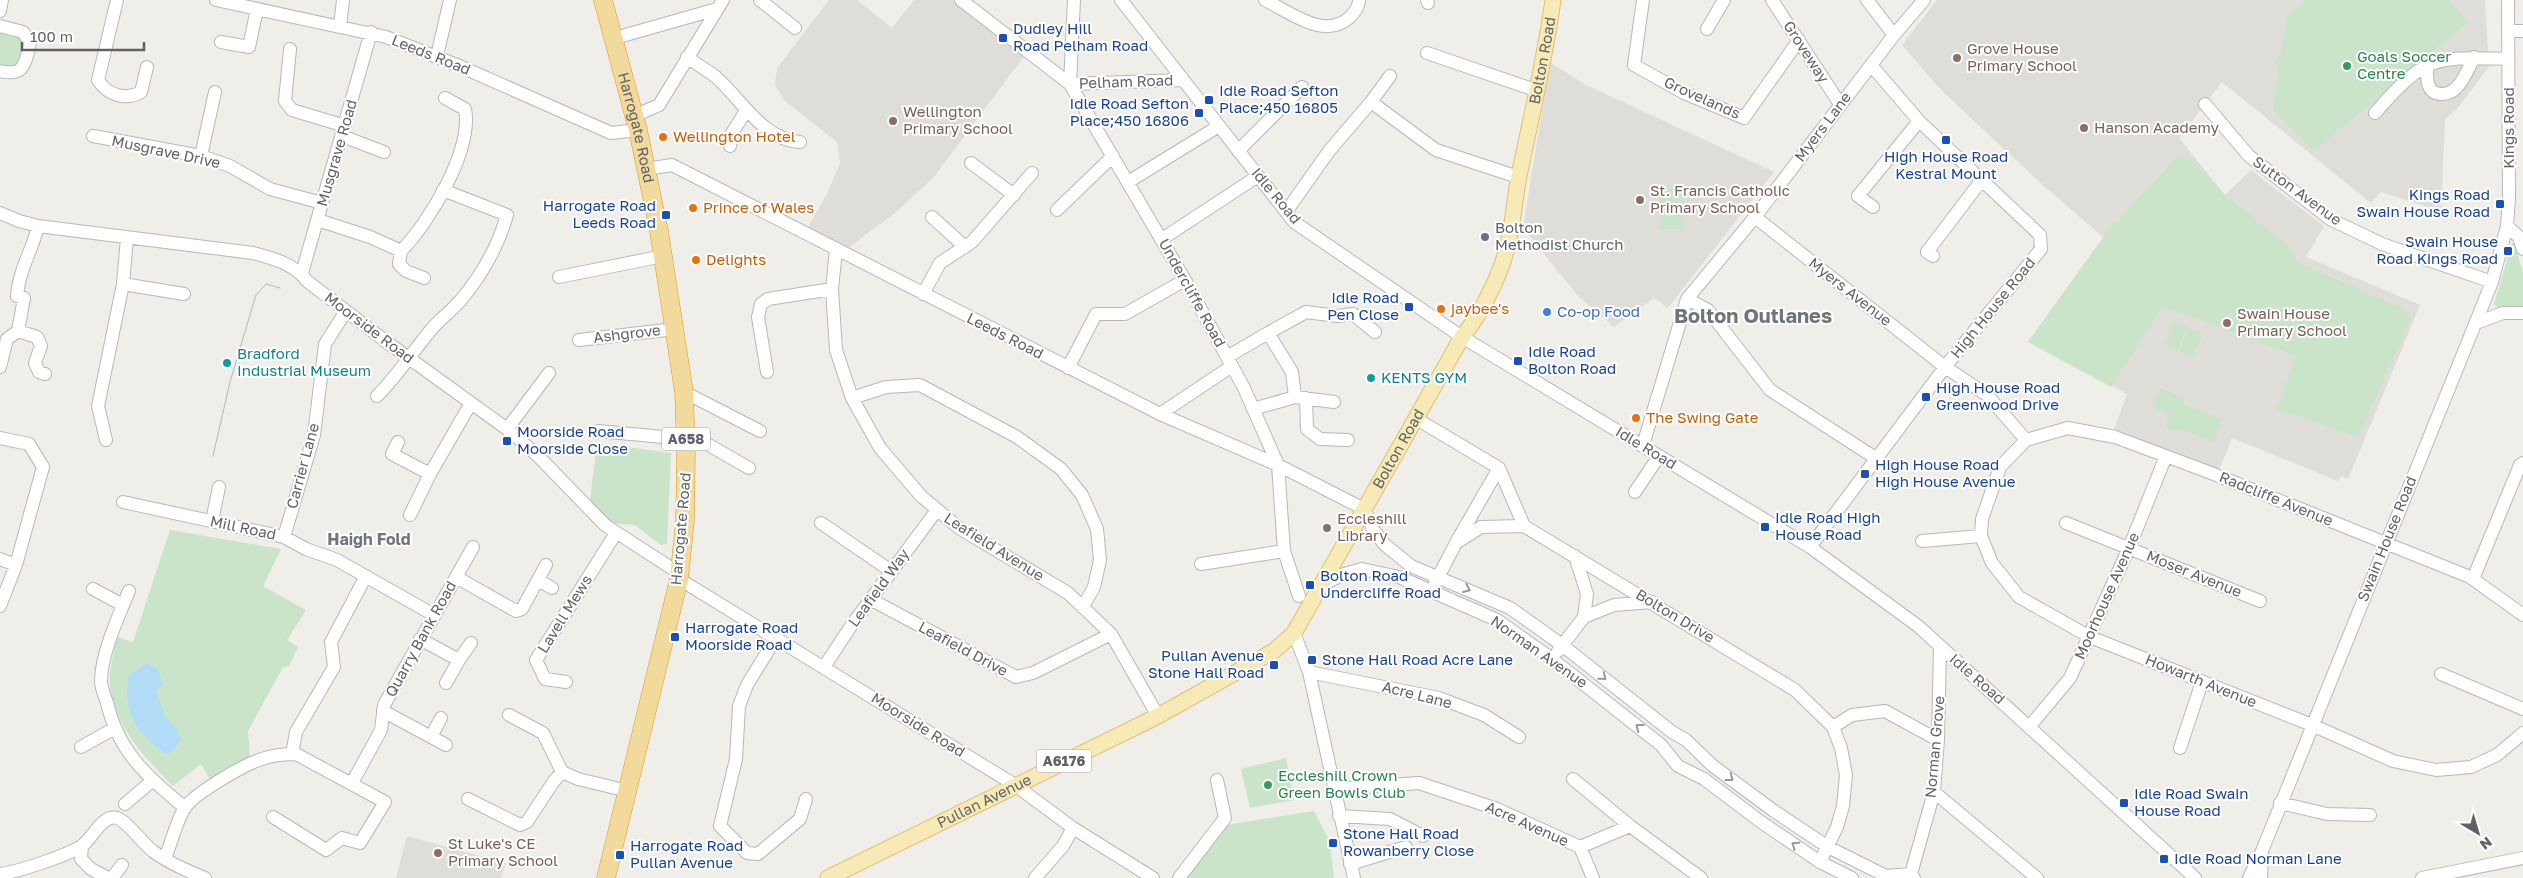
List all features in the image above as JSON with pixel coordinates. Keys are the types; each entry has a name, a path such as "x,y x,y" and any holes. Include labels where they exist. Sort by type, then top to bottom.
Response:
{"highway":[{"name":"Harrogate Road","path":"603,0 615,38 647,169 675,328 684,392 686,436 685,521 679,576 606,878"}],"main road":[{"name":"Bolton Road","path":"1294,633 1415,418 1462,338 1475,322 1488,297 1509,241 1518,177 1546,52 1553,0"},
{"name":"Pullan Avenue","path":"828,878 1158,716 1274,650 1294,633"}],"street":[{"path":"0,11 2,0"},
{"path":"117,0 98,80 103,89 110,93 133,97 141,92 147,67"},
{"name":"Leeds Road","path":"216,0 370,32 436,56 611,133 636,123 659,105 720,5"},
{"path":"340,26 343,0"},
{"path":"436,56 450,0"},
{"path":"760,0 795,28"},
{"path":"961,0 1070,84"},
{"path":"1070,84 1074,0"},
{"name":"Idle Road","path":"1120,0 1294,222 1462,338 1810,547 1918,626 2195,878"},
{"path":"1265,0 1314,24 1327,28 1347,20 1354,14 1360,0"},
{"name":"Grovelands","path":"1643,0 1634,65 1684,93 1744,118 1799,40"},
{"path":"1707,29 1724,0"},
{"name":"Groveway","path":"1772,0 1840,104"},
{"path":"1867,0 1894,35"},
{"name":"Myers Lane","path":"1643,445 1687,299 1754,217 1871,64 1924,0"},
{"name":"Kings Road","path":"2507,226 2508,0"},
{"path":"615,38 720,5"},
{"path":"222,42 249,47 257,9"},
{"path":"0,26 23,32 30,43 25,64 20,70 11,74 0,71"},
{"path":"2508,31 2523,31"},
{"name":"Musgrave Road","path":"302,273 370,32"},
{"path":"290,49 285,102 292,110 343,131 384,152"},
{"path":"1427,53 1538,91"},
{"path":"2375,113 2400,85 2427,64 2439,60 2474,57 2508,59"},
{"path":"2427,64 2427,81 2430,89 2438,94 2448,94 2457,88 2474,57"},
{"path":"687,58 716,78 746,111 788,141 800,142"},
{"name":"High House Road","path":"1810,547 1946,367 2041,249 2040,235 1918,121 1871,64"},
{"path":"1286,212 1329,151 1371,102 1390,76"},
{"name":"Pelham Road","path":"1070,84 1183,80"},
{"name":"Undercliffe Road","path":"1070,84 1162,239 1253,409 1278,465 1284,551 1299,596"},
{"path":"1238,151 1302,87"},
{"path":"201,156 215,92"},
{"path":"424,278 406,271 399,264 401,251 415,237 443,190 463,145 466,114 462,106 445,98"},
{"path":"1371,102 1436,150 1518,177"},
{"name":"Sutton Avenue","path":"2205,104 2249,156 2330,219 2382,244 2492,282"},
{"path":"730,146 732,133 746,111"},
{"path":"1873,208 1858,196 1918,121"},
{"path":"1128,182 1219,126"},
{"name":"Musgrave Drive","path":"93,136 201,156 230,166 270,188 322,203"},
{"path":"1057,210 1112,156"},
{"path":"971,163 1014,195"},
{"name":"Leeds Road","path":"647,169 672,165 1160,414 1278,465 1364,509"},
{"path":"924,294 940,263 965,247 1032,173"},
{"path":"1162,239 1258,176"},
{"path":"1933,256 1927,252 1981,181"},
{"path":"377,396 396,378 431,330 460,301 487,264 502,234 508,215 443,190"},
{"name":"Moorside Road","path":"0,212 19,221 38,226 253,253 279,260 302,273 307,281 346,311 507,429 538,456 606,525 636,543 679,576 776,638 1015,786 1137,874 1153,878"},
{"path":"932,216 965,247"},
{"name":"Myers Avenue","path":"1754,217 1946,367 1986,395 2026,440"},
{"path":"318,220 370,237 401,251"},
{"path":"0,367 7,339 18,331 24,298 17,296 18,284 25,258 33,246 38,226"},
{"path":"2507,226 2519,237 2523,250"},
{"name":"Swain House Road","path":"2249,878 2262,851 2476,323 2492,282 2507,226"},
{"path":"106,440 98,406 123,284 127,238"},
{"name":"Leafield Avenue","path":"836,250 832,289 836,350 852,398 880,448 921,496 959,528 1068,593 1110,634 1158,716"},
{"path":"559,277 663,256"},
{"path":"1068,368 1096,314 1124,314 1185,280"},
{"path":"123,284 184,294"},
{"path":"766,372 758,317 761,304 768,299 832,289"},
{"path":"1687,299 1708,310 1770,390 1876,459"},
{"name":"Carrier Lane","path":"284,537 314,435 326,344 346,311"},
{"path":"1160,414 1268,333 1306,312 1337,316 1353,314 1375,332"},
{"path":"2476,323 2503,314 2523,313"},
{"name":"Ashgrove","path":"579,340 675,328"},
{"path":"18,331 37,337 41,346 35,363 40,372 46,374"},
{"path":"1268,333 1292,372 1307,429 1320,439 1348,440"},
{"path":"507,429 549,373"},
{"path":"852,398 886,387 920,385 1017,437 1061,469 1082,495 1097,529 1100,560 1094,587 1082,607"},
{"path":"684,392 760,431"},
{"path":"1253,409 1300,398 1334,402"},
{"path":"410,514 430,474 471,403"},
{"path":"1415,418 1499,468 1524,526 1481,527 1456,543"},
{"name":"Radcliffe Avenue","path":"2026,440 2068,428 2115,437 2473,579 2523,615"},
{"path":"598,431 686,436 749,468"},
{"path":"0,438 29,444 43,467 16,565 0,606"},
{"path":"1922,541 1981,536 1982,519 2000,467 2026,440"},
{"path":"398,442 392,454 430,474"},
{"path":"1635,492 1659,456"},
{"name":"Moorhouse Avenue","path":"2030,726 2070,678 2129,548 2166,456"},
{"path":"2473,579 2520,465 2523,463"},
{"path":"1431,590 1499,468"},
{"path":"212,521 219,487"},
{"name":"Mill Road","path":"124,502 284,537 306,549 337,560 434,615"},
{"name":"Norman Avenue","path":"1364,509 1373,529 1384,544 1411,566 1510,608 1562,645 1672,732 1693,746 1713,766 1828,847 1885,877 1912,876"},
{"name":"Leafield Way","path":"824,667 870,599 937,510"},
{"path":"821,523 891,571"},
{"name":"Moser Avenue","path":"2066,523 2260,601"},
{"name":"Bolton Drive","path":"1524,526 1795,690 1833,727 1841,748 1846,775 1843,806 1828,847 1820,862"},
{"name":"Lavell Mews","path":"566,682 545,679 536,660 616,532"},
{"name":"Howarth Avenue","path":"1981,536 1992,563 2019,597 2090,637 2312,725 2393,761 2436,770 2471,767 2497,755 2523,733"},
{"name":"Quarry Bank Road","path":"352,783 381,730 384,705 474,547"},
{"path":"1201,564 1284,551"},
{"path":"1552,658 1584,617 1587,594 1575,556"},
{"path":"0,560 16,565"},
{"path":"456,577 516,611 522,608 546,565"},
{"name":"Norman Avenue","path":"1320,586 1344,574 1362,569 1399,577 1497,620 1552,658 1661,745 1678,766 1704,779 1761,822 1820,862 1850,877"},
{"path":"292,754 296,732 334,668 331,642 366,576"},
{"path":"538,580 552,588"},
{"path":"93,589 123,605"},
{"path":"129,591 111,632 101,682 110,717 129,756 152,781 185,808"},
{"name":"Leafield Drive","path":"870,599 1016,677 1033,673 1110,634"},
{"path":"1584,617 1614,606 1652,602"},
{"path":"1294,633 1309,672 1354,878"},
{"path":"776,638 747,685 739,706 736,759 720,826 747,853 758,854 800,819 806,799"},
{"path":"420,639 458,660"},
{"path":"446,683 458,660 471,643"},
{"name":"Norman Grove","path":"1912,876 1934,792 1938,740 1940,646"},
{"name":"Acre Lane","path":"1309,672 1439,698 1484,715 1519,736"},
{"path":"2441,674 2523,708"},
{"path":"2180,748 2202,682"},
{"path":"383,711 446,745"},
{"path":"1833,727 1852,714 1884,711 1938,740"},
{"path":"509,715 543,734 562,772 578,779 628,791"},
{"path":"431,737 441,718"},
{"path":"81,747 115,728"},
{"path":"1661,745 1672,732"},
{"path":"165,859 185,808 197,796 228,775 252,763 279,754 292,754 309,760 385,802 360,843 342,838 326,850 274,817"},
{"path":"1704,779 1713,766"},
{"path":"468,799 520,825 527,822 562,772"},
{"path":"1573,779 1630,826 1701,878"},
{"path":"1179,878 1225,818 1217,780"},
{"path":"125,804 152,781"},
{"name":"Acre Avenue","path":"1334,789 1419,783 1497,809 1580,847 1630,826"},
{"path":"1934,792 2037,878"},
{"path":"2280,803 2328,814 2370,815"},
{"path":"1339,816 1390,819 1423,836"},
{"path":"0,874 14,872 82,846 106,819 115,817 123,821 137,838 165,859 205,878"},
{"path":"1035,878 1062,846 1073,828"},
{"path":"82,846 81,859 91,869 108,878"},
{"path":"1350,864 1406,847"},
{"path":"1580,847 1593,878"},
{"name":"Swain House Road","path":"2261,878 2262,851"},
{"path":"2429,877 2523,858"},
{"path":"112,878 122,865"}],"shaded area":[{"name":"Wellington Primary School","path":"829,0 857,0 892,28 914,0 952,0 1025,55 933,178 895,213 845,250 807,229 827,194 840,163 837,142 784,100 775,85 777,68"},
{"path":"1937,0 2485,0 2489,67 2457,109 2445,119 2441,211 2381,192 2371,203 2222,82 2179,138 2225,195 2251,170 2324,226 2306,257 2420,305 2348,479 2341,476 2338,481 2232,438 2218,472 2114,430 2127,394 2028,342 2103,237 2045,187 1941,90 1902,45"},
{"name":"St. Francis Catholic Primary School","path":"1550,62 1584,84 1774,172 1668,308 1654,298 1614,327 1578,296 1523,228"},
{"name":"St Luke's CE Primary School","path":"407,836 506,863 501,878 396,878"}],"green space":[{"name":"Goals Soccer Centre","path":"2307,0 2449,0 2468,22 2314,151 2273,110 2279,67 2274,62 2281,54 2287,17"},
{"path":"0,26 23,32 25,64 0,71"},
{"name":"Swain House Primary School","path":"2182,155 2188,156 2225,195 2288,245 2296,262 2402,308 2411,318 2358,437 2277,409 2296,356 2163,306 2111,387 2028,342 2115,222 2177,157"},
{"path":"1659,185 1684,185 1684,229 1659,229"},
{"path":"2512,243 2514,243 2523,272 2523,308 2499,308 2494,304"},
{"path":"2174,321 2187,327 2177,351 2164,345"},
{"path":"2189,328 2203,334 2193,357 2179,351"},
{"path":"2160,388 2183,397 2185,405 2221,419 2214,442 2178,428 2176,431 2165,427 2169,417 2165,412 2153,407"},
{"path":"597,443 671,453 667,544 661,545 635,525 612,523 590,501"},
{"path":"170,530 281,549 263,586 306,610 287,640 298,647 289,666 283,667 248,731 250,756 211,781 201,764 173,786 140,750 121,722 111,691 110,675 117,637 133,642"},
{"name":"Eccleshill Crown Green Bowls Club","path":"1286,758 1294,800 1250,808 1241,769"},
{"path":"1314,811 1330,842 1334,878 1179,878 1220,826"}],"water":[{"path":"147,663 158,669 163,684 156,690 165,717 176,728 181,739 175,749 167,754 140,730 134,721 127,700 129,675"}],"tram line":[{"path":"213,456 230,382 256,295 266,284 280,288"}],"place":[{"name":"Dudley Hill Road Pelham Road","path":"1003,38"},
{"name":"Grove House Primary School","path":"1957,58"},
{"name":"Goals Soccer Centre","path":"2347,66"},
{"name":"Idle Road Sefton Place;450 16805","path":"1209,100"},
{"name":"Idle Road Sefton Place;450 16806","path":"1199,113"},
{"name":"Wellington Primary School","path":"893,121"},
{"name":"Hanson Academy","path":"2084,128"},
{"name":"Wellington Hotel","path":"663,137"},
{"name":"High House Road Kestral Mount","path":"1946,140"},
{"name":"St. Francis Catholic Primary School","path":"1640,200"},
{"name":"Kings Road Swain House Road","path":"2500,204"},
{"name":"Prince of Wales","path":"693,208"},
{"name":"Harrogate Road Leeds Road","path":"666,215"},
{"name":"Bolton Methodist Church","path":"1485,237"},
{"name":"Swain House Road Kings Road","path":"2508,251"},
{"name":"Delights","path":"696,260"},
{"name":"Idle Road Pen Close","path":"1409,307"},
{"name":"jaybee's","path":"1441,309"},
{"name":"Co-op Food","path":"1547,312"},
{"name":"Swain House Primary School","path":"2227,323"},
{"name":"Idle Road Bolton Road","path":"1518,361"},
{"name":"Bradford Industrial Museum","path":"227,363"},
{"name":"KENTS GYM","path":"1371,378"},
{"name":"High House Road Greenwood Drive","path":"1926,397"},
{"name":"The Swing Gate","path":"1636,418"},
{"name":"Moorside Road Moorside Close","path":"507,441"},
{"name":"High House Road High House Avenue","path":"1865,474"},
{"name":"Idle Road High House Road","path":"1765,527"},
{"name":"Eccleshill Library","path":"1327,528"},
{"name":"Bolton Road Undercliffe Road","path":"1310,585"},
{"name":"Harrogate Road Moorside Road","path":"675,637"},
{"name":"Stone Hall Road Acre Lane","path":"1312,660"},
{"name":"Pullan Avenue Stone Hall Road","path":"1274,665"},
{"name":"Eccleshill Crown Green Bowls Club","path":"1268,785"},
{"name":"Idle Road Swain House Road","path":"2124,803"},
{"name":"Stone Hall Road Rowanberry Close","path":"1333,843"},
{"name":"St Luke's CE Primary School","path":"438,853"},
{"name":"Harrogate Road Pullan Avenue","path":"620,855"},
{"name":"Idle Road Norman Lane","path":"2164,859"}],"district":[{"name":"Bolton Outlanes","path":"1753,316"},
{"name":"Haigh Fold","path":"369,539"}]}
